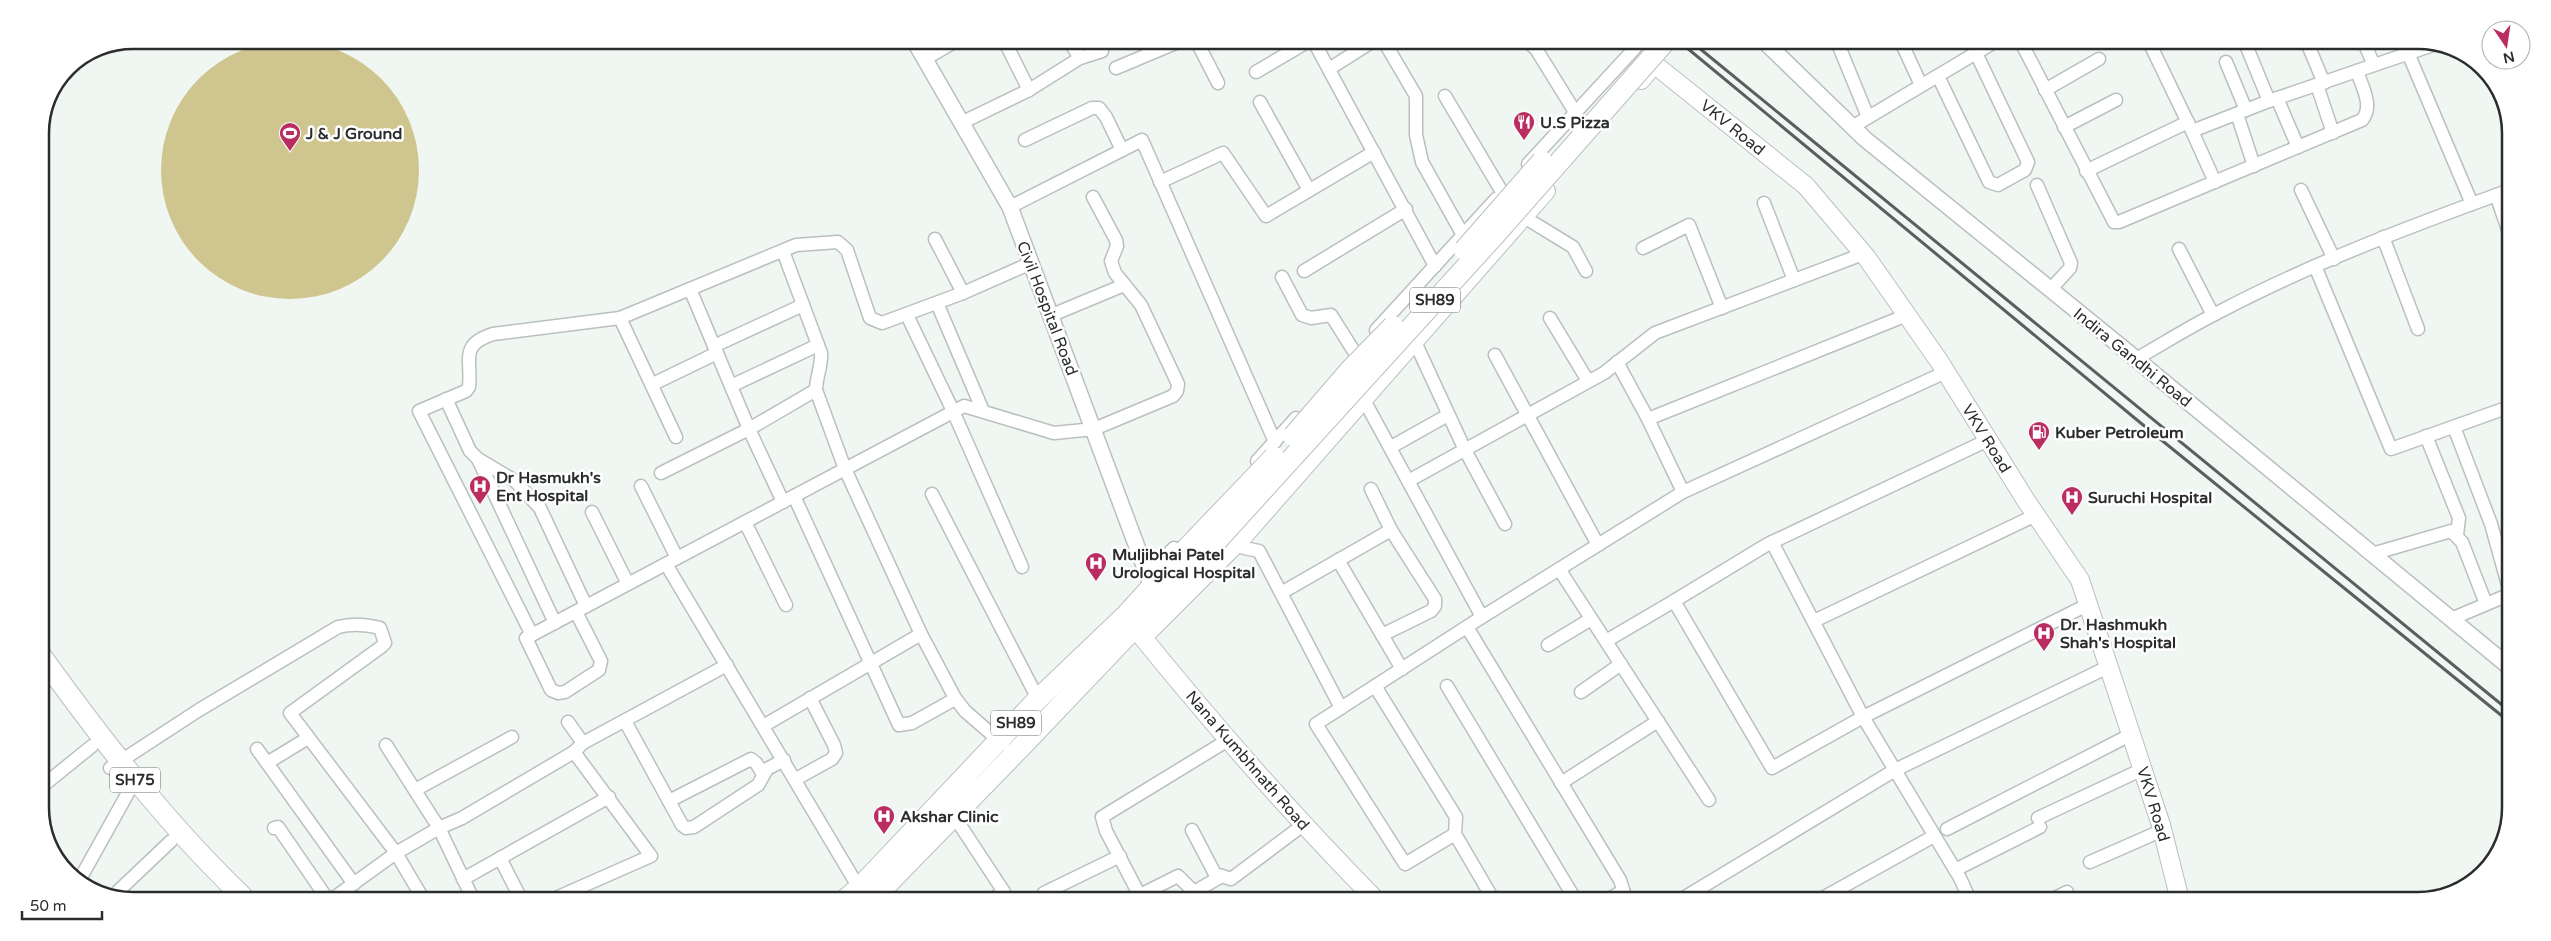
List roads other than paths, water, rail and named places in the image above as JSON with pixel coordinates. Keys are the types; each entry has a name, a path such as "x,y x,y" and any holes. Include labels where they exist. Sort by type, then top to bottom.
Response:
{"main road":[{"name":"SH89","path":"864,892 954,816 1007,748 1038,699 1135,627 1150,581 1185,550 1282,448 1350,370 1441,277 1635,49"},
{"name":"SH89","path":"863,892 1007,748 1135,627 1204,555 1495,235 1659,49"},
{"path":"1135,627 1241,539 1524,217 1654,64"},
{"name":"VKV Road","path":"1654,64 1806,186 1863,254 1946,372 2036,515 2080,580 2163,830 2178,892"},
{"name":"Nana Kumbhnath Road","path":"1135,627 1228,740 1303,824 1368,892"},
{"name":"SH75","path":"49,667 115,765 129,791 171,841 225,892"},
{"name":"SH75","path":"49,688 92,746 115,765 238,892"}],"street":[{"name":"Civil Hospital Road","path":"919,49 1010,207 1150,581"},
{"path":"925,59 942,49"},
{"path":"1008,49 1028,90"},
{"path":"1074,49 1080,58"},
{"path":"1116,68 1161,49"},
{"path":"1201,49 1218,82"},
{"path":"1256,72 1295,49"},
{"path":"1318,49 1436,266"},
{"path":"1329,69 1361,49"},
{"path":"1389,49 1416,96 1416,135 1422,162 1463,235"},
{"path":"1536,49 1576,112"},
{"path":"1150,581 1354,353 1634,49"},
{"path":"1641,49 1654,64"},
{"name":"Indira Gandhi Road","path":"1772,49 1852,127 2502,661"},
{"path":"1840,49 1868,117"},
{"path":"1904,49 1921,85"},
{"path":"1852,127 1982,49"},
{"path":"2024,49 2114,222 2119,222 2362,120 2368,114 2368,107 2357,71"},
{"path":"2152,49 2215,182"},
{"path":"2248,49 2298,147"},
{"path":"2310,49 2321,84 2333,133"},
{"path":"2367,49 2374,66"},
{"path":"2086,171 2190,126 2242,112 2420,49"},
{"path":"961,123 1028,90 1080,58 1102,51"},
{"path":"1938,76 1989,182 1998,185 2025,170 2028,162 1976,53"},
{"path":"2408,53 2472,204"},
{"path":"2045,90 2099,59"},
{"path":"2226,62 2242,112 2254,166"},
{"path":"1445,96 1502,192"},
{"path":"2064,127 2116,100"},
{"path":"1260,102 1309,190"},
{"path":"1025,140 1092,108 1099,108 1106,117 1122,150"},
{"path":"1010,207 1142,140 1275,442"},
{"path":"1160,182 1223,153 1266,216 1374,152"},
{"path":"2037,184 2071,263 2050,290"},
{"path":"2302,190 2334,259"},
{"path":"2136,359 2213,315 2315,266 2502,193"},
{"path":"2496,195 2502,212"},
{"path":"446,399 470,451 478,459 515,481 540,508 581,609 601,661 599,670 565,692 558,693 551,690 526,638 532,636 581,609 964,406 1054,433 1094,429 1173,396 1177,391 1178,384 1141,305 1115,273 1112,261 1117,246 1116,240 1093,197"},
{"path":"1764,203 1794,280"},
{"path":"1304,271 1406,209"},
{"path":"1524,217 1574,247 1586,271"},
{"path":"1643,248 1689,226 1722,308"},
{"path":"2383,238 2418,329"},
{"path":"935,239 964,293"},
{"path":"532,636 419,411 469,388 468,352 472,345 480,338 493,334 620,318 796,245 838,242 847,250 870,318 882,323 964,293 1031,263"},
{"path":"2179,249 2213,315"},
{"path":"783,251 818,344 822,362 816,378 816,390 845,469 920,634 955,699 965,711 1007,748"},
{"path":"1410,480 1588,381 1655,333 1863,254"},
{"path":"2315,266 2391,449 2502,410"},
{"path":"1282,277 1302,315 1311,318 1331,315 1354,353"},
{"path":"1052,315 1124,285"},
{"path":"690,289 749,428 788,499 899,725 912,723 955,699"},
{"path":"937,303 983,412"},
{"path":"652,384 803,305"},
{"path":"907,315 954,411 1022,568"},
{"path":"1648,419 1907,315"},
{"path":"620,318 676,436"},
{"path":"1550,318 1588,381"},
{"path":"1414,342 1465,450 1505,524"},
{"path":"731,386 818,344"},
{"path":"1494,355 1598,545"},
{"path":"1617,362 1648,419 1683,492"},
{"path":"1455,834 1405,864 1316,724 1482,616 1683,492 1946,372"},
{"path":"661,473 749,428 816,390"},
{"path":"1364,400 1410,480 1482,616"},
{"path":"1391,447 1448,415"},
{"path":"2454,427 2491,524 2502,563"},
{"path":"2426,436 2458,518 2457,535 2486,604"},
{"path":"1606,641 1772,542 1988,440"},
{"path":"478,459 555,623"},
{"path":"641,486 672,561 727,665 796,779 858,892"},
{"path":"1371,489 1391,530 1435,599 1435,606 1431,611 1382,635"},
{"path":"932,494 1038,699"},
{"path":"592,512 628,584"},
{"path":"1814,621 2036,515"},
{"path":"745,522 786,605"},
{"path":"1281,593 1391,530"},
{"path":"2372,554 2452,531 2457,535"},
{"path":"1241,539 1244,548 1259,551 1342,708"},
{"path":"1772,542 1863,717 1955,870 1966,892"},
{"path":"1338,560 1402,669"},
{"path":"1559,569 1710,800"},
{"path":"2451,619 2502,598"},
{"path":"1674,602 1772,768 1863,717 2088,604"},
{"path":"1548,645 1591,618"},
{"path":"115,765 199,710 338,627 350,624 366,624 380,628 385,643 381,647 290,713 396,853 416,892"},
{"path":"1466,627 1620,880 1624,892"},
{"path":"763,726 920,634"},
{"path":"1581,692 1621,664"},
{"path":"342,892 396,853 439,828 462,818 625,720 727,665"},
{"path":"1695,892 1895,770 2110,666"},
{"path":"1376,686 1456,817 1455,834 1489,892"},
{"path":"1447,686 1571,892"},
{"path":"796,779 832,759 836,753 834,745 810,698"},
{"path":"625,720 682,825 686,828 694,827 758,785 767,769 784,760"},
{"path":"1561,783 1658,721"},
{"path":"568,722 578,748 609,797 651,856 569,892"},
{"path":"1947,829 2132,734"},
{"path":"415,790 512,737"},
{"path":"267,763 308,738"},
{"path":"1138,892 1106,831 1102,817 1228,740"},
{"path":"386,745 439,828 470,892"},
{"path":"49,781 92,746"},
{"path":"257,749 354,884"},
{"path":"669,801 751,760 756,763 763,774"},
{"path":"1955,870 2039,822 2143,769"},
{"path":"83,875 129,791"},
{"path":"463,879 609,797"},
{"path":"954,816 1004,892"},
{"path":"1192,830 1215,874 1231,878 1303,824"},
{"path":"274,828 278,827 323,892"},
{"path":"2090,862 2163,830"},
{"path":"1832,892 1934,836"},
{"path":"121,892 171,841"},
{"path":"1046,892 1120,856"},
{"path":"500,858 517,892"},
{"path":"1150,892 1178,876 1194,892 1222,876"}],"railway":[{"path":"1688,49 2154,434 2502,716"},
{"path":"1700,49 2502,705"}],"place":[{"name":"U.S Pizza","path":"1524,141"},
{"name":"J & J Ground","path":"290,152"},
{"name":"Kuber Petroleum","path":"2039,451"},
{"name":"Dr Hasmukh's Ent Hospital","path":"480,505"},
{"name":"Suruchi Hospital","path":"2072,516"},
{"name":"Muljibhai Patel Urological Hospital","path":"1096,582"},
{"name":"Dr. Hashmukh Shah's Hospital","path":"2044,652"},
{"name":"Akshar Clinic","path":"884,835"}]}
